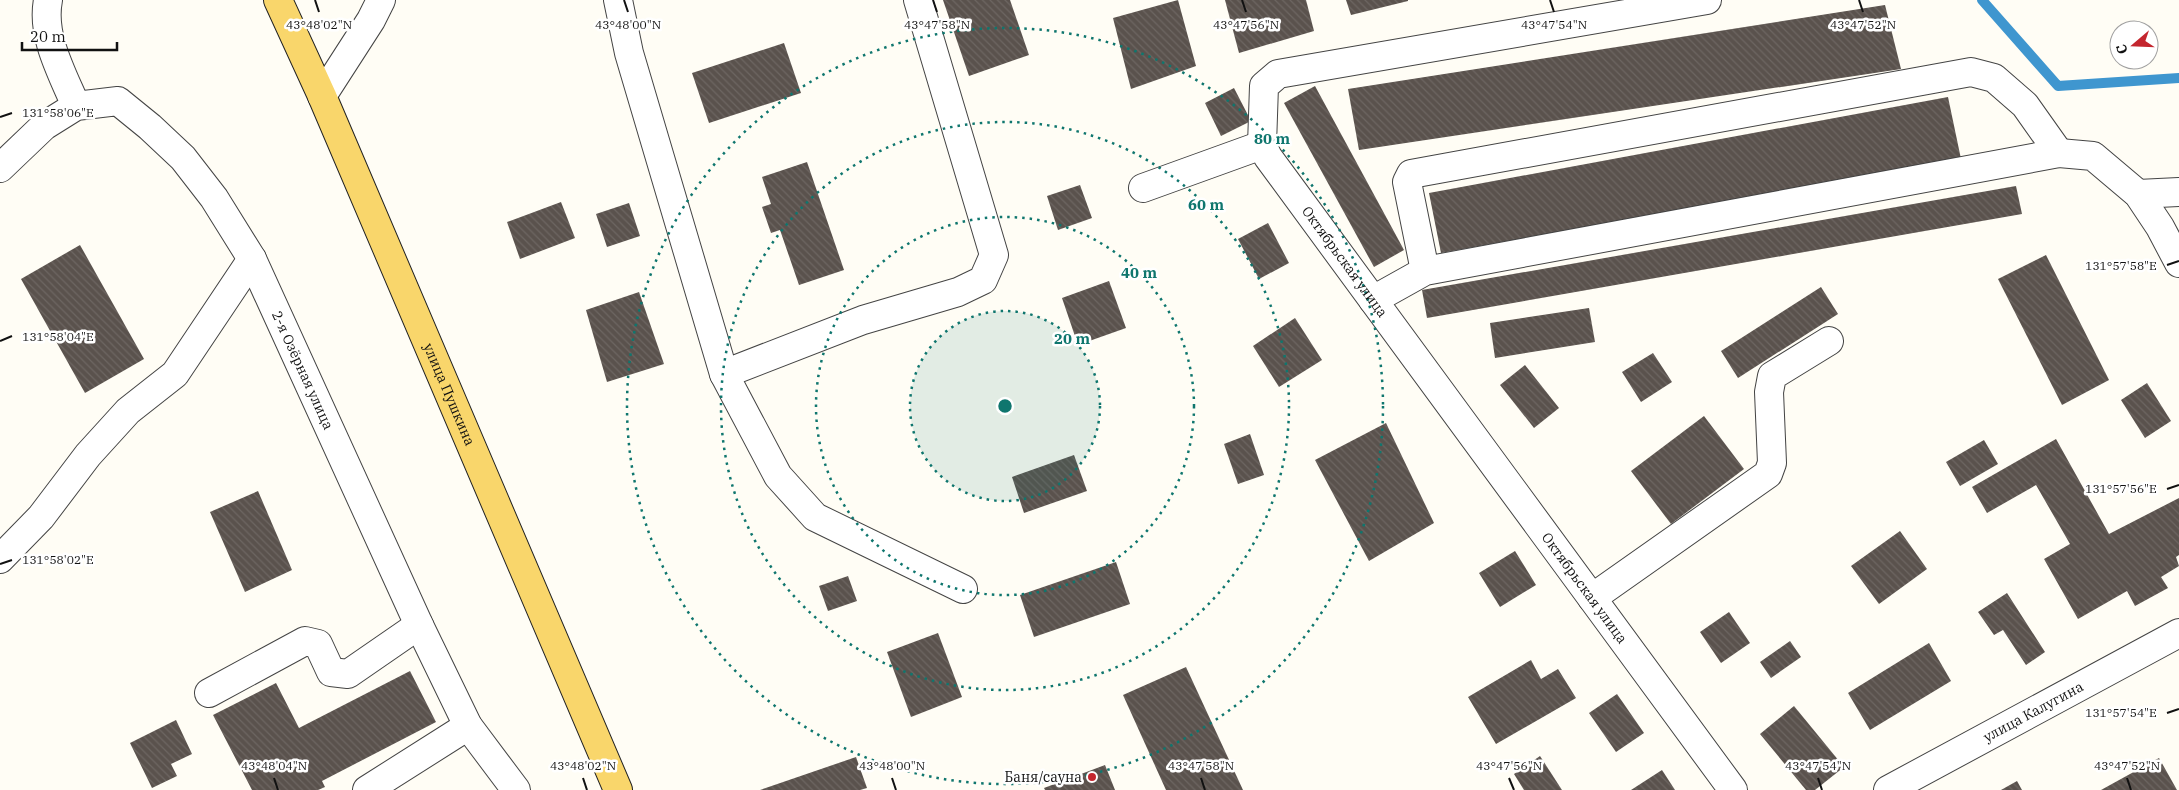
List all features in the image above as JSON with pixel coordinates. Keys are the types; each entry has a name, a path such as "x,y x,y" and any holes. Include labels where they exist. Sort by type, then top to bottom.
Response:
{"main road":[{"name":"улица Пушкина","path":"278,0 322,96 618,790"}],"street":[{"path":"48,0 46,12 53,50 76,106"},
{"path":"322,96 371,20 381,0"},
{"path":"618,0 629,53 724,374 778,476 815,517 963,589"},
{"path":"724,374 862,320 958,292 983,280 994,255 918,0"},
{"path":"1143,188 1262,145 1264,86 1278,74 1707,0"},
{"path":"1425,271 1407,182 1412,174 1421,172 1971,72 1994,78 2025,105 2059,153"},
{"name":"2-я Озёрная улица","path":"0,168 44,126 76,106 118,101 150,127 188,165 214,198 252,259 419,625 468,726 516,790"},
{"name":"Октябрьская улица","path":"1262,145 1268,157 1732,790"},
{"path":"1373,300 1425,271 2059,153 2093,156 2138,194 2160,227 2179,263"},
{"path":"2138,194 2179,192"},
{"path":"0,559 41,518 88,455 128,411 175,374 252,259"},
{"path":"1592,598 1768,474 1772,463 1769,392 1772,376 1829,341"},
{"path":"209,693 304,641 318,644 331,672 348,674 419,625"},
{"name":"улица Калугина","path":"1888,790 2179,633"},
{"path":"367,790 468,726"}],"building":[{"path":"943,0 1010,0 1029,55 969,76"},
{"path":"1178,0 1196,66 1131,89 1113,18"},
{"path":"1225,0 1306,0 1314,31 1239,53"},
{"path":"1346,0 1408,0 1408,1 1351,15"},
{"path":"1885,5 1901,69 1359,150 1348,89"},
{"path":"784,43 801,93 709,123 692,73"},
{"path":"1315,86 1404,250 1374,267 1284,103"},
{"path":"1234,88 1251,121 1221,136 1205,103"},
{"path":"1948,97 1961,159 1441,253 1429,193"},
{"path":"807,162 844,270 799,285 780,230 771,233 762,207 771,204 762,177"},
{"path":"1080,185 1092,218 1058,230 1047,196"},
{"path":"2016,186 2022,214 1427,318 1422,290"},
{"path":"561,202 575,238 520,259 507,222"},
{"path":"629,203 640,236 607,247 596,214"},
{"path":"1268,223 1289,263 1259,279 1238,239"},
{"path":"80,245 144,359 85,393 21,279"},
{"path":"2046,255 2109,380 2062,405 1998,279"},
{"path":"1109,281 1126,328 1078,345 1062,298"},
{"path":"1821,287 1838,314 1738,378 1721,351"},
{"path":"639,292 664,364 607,382 586,310"},
{"path":"1589,308 1595,342 1495,358 1490,323"},
{"path":"1295,318 1322,360 1279,387 1253,346"},
{"path":"1653,353 1672,382 1641,402 1622,372"},
{"path":"1525,365 1559,408 1534,428 1500,385"},
{"path":"2147,383 2171,421 2145,438 2121,400"},
{"path":"1704,416 1744,469 1671,524 1631,471"},
{"path":"1386,423 1434,523 1369,561 1315,460"},
{"path":"1250,434 1264,475 1238,484 1224,444"},
{"path":"2056,439 2109,534 2179,498 2179,555 2176,557 2179,566 2161,577 2168,588 2135,606 2127,591 2078,619 2044,559 2070,544 2036,485 1987,513 1972,487"},
{"path":"1984,440 1998,464 1960,486 1946,462"},
{"path":"1074,455 1087,491 1024,513 1012,477"},
{"path":"258,491 292,570 245,592 210,512"},
{"path":"1900,531 1927,569 1879,604 1851,566"},
{"path":"1515,551 1536,585 1500,607 1479,573"},
{"path":"1116,562 1130,604 1034,637 1020,595"},
{"path":"848,576 857,601 828,611 819,586"},
{"path":"2007,593 2045,652 2026,665 2003,630 1994,635 1978,612"},
{"path":"1729,612 1750,643 1721,663 1700,632"},
{"path":"938,633 962,697 911,717 887,652"},
{"path":"1790,641 1801,657 1771,678 1760,662"},
{"path":"1929,643 1951,681 1870,730 1848,693"},
{"path":"1531,660 1541,679 1558,669 1576,698 1496,744 1468,697"},
{"path":"1186,667 1243,790 1166,790 1123,695"},
{"path":"410,671 436,722 322,781 325,787 318,790 252,790 213,715 276,683 299,728"},
{"path":"1617,694 1644,733 1616,752 1589,713"},
{"path":"1794,706 1844,767 1815,790 1806,790 1760,734"},
{"path":"176,720 192,754 171,764 177,776 152,788 130,743"},
{"path":"1540,756 1562,790 1524,790 1514,774"},
{"path":"856,757 867,788 860,790 760,790"},
{"path":"2159,758 2177,790 2101,790"},
{"name":"Баня/сауна","path":"1105,765 1115,790 1045,790 1044,788"},
{"path":"1662,770 1675,790 1631,790"},
{"path":"2017,781 2022,790 2001,790"}],"waterway":[{"path":"1982,0 2058,86 2179,78"}],"place":[{"name":"Баня/сауна","path":"1092,777"}]}
